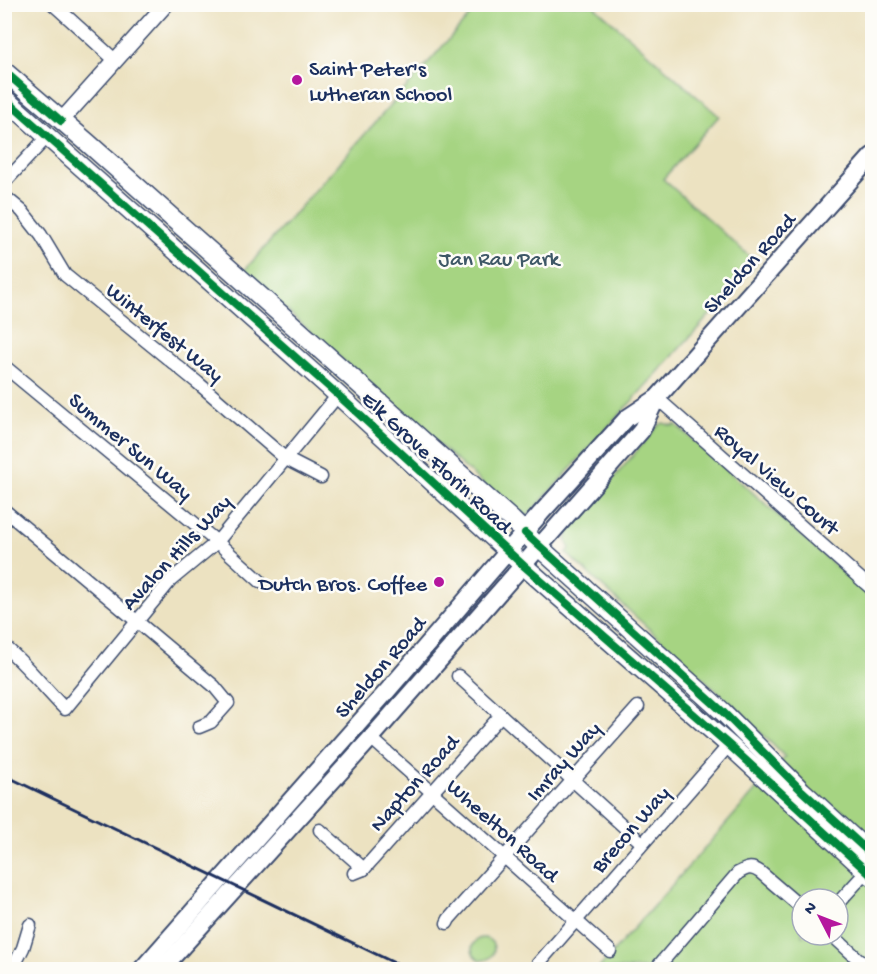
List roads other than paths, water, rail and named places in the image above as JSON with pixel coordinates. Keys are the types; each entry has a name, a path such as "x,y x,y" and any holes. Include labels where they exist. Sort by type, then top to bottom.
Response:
{"main road":[{"name":"Elk Grove Florin Road","path":"4,71 88,143 723,712 802,791 871,867"},
{"path":"4,83 51,122 61,121"},
{"name":"Elk Grove Florin Road","path":"4,98 338,395 524,566 871,867"},
{"path":"47,136 56,134 74,144 88,143"},
{"name":"Sheldon Road","path":"141,969 627,418 657,398 873,156"},
{"name":"Sheldon Road","path":"161,969 540,548 641,431 657,398"},
{"path":"346,765 359,735 387,701 389,689"},
{"path":"729,745 733,741 740,741 747,748 759,749"}],"street":[{"path":"53,4 116,61"},
{"path":"61,121 166,4"},
{"path":"4,183 47,136"},
{"name":"Winterfest Way","path":"4,196 22,211 41,235 65,275 198,383 286,459 321,477"},
{"name":"Summer Sun Way","path":"4,366 217,542 260,581"},
{"name":"Avalon Hills Way","path":"4,646 24,662 42,686 65,709 171,580 217,542 338,395"},
{"name":"Royal View Court","path":"657,398 873,588"},
{"path":"4,510 214,686 228,703 211,722 199,727"},
{"path":"458,676 642,843"},
{"name":"Imray Way","path":"447,923 449,918 638,707"},
{"name":"Napton Road","path":"320,830 359,871 501,715"},
{"name":"Wheelton Road","path":"371,738 610,951"},
{"name":"Brecon Way","path":"537,965 729,745"},
{"path":"850,890 871,867"},
{"path":"655,969 738,873 747,868 754,868 760,872 790,898"},
{"path":"10,965 23,948 30,925"},
{"path":"845,947 870,969"}],"railway":[{"path":"4,775 409,970"}],"place":[{"name":"Saint Peter's Lutheran School","path":"297,80"},
{"name":"Dutch Bros. Coffee","path":"439,582"}],"park label":[{"name":"Jan Rau Park","path":"499,257"}]}
